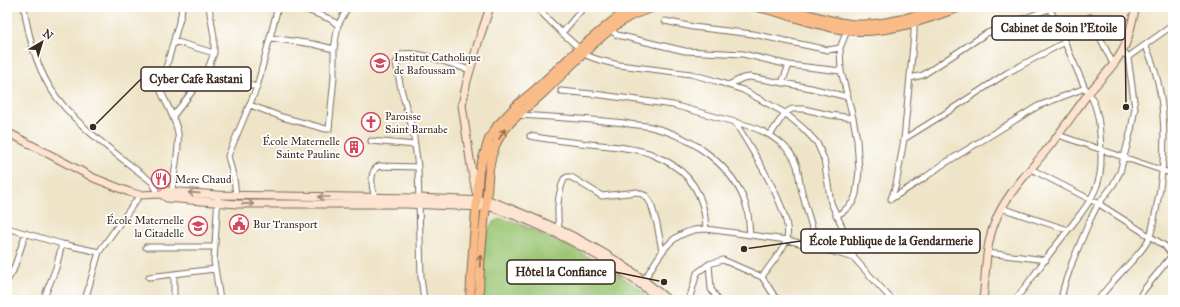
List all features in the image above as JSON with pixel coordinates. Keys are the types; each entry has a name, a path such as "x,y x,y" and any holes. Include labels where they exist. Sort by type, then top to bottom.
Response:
{"main road":[{"path":"470,300 479,171 489,139 497,126 506,115 582,51 628,18 655,7"},
{"path":"757,7 780,9 869,31 892,28 940,7"},
{"path":"914,19 960,7"},
{"path":"479,300 481,244 488,175 495,146 506,127 517,114 543,93 582,51 613,21 631,8"}],"street":[{"path":"24,7 27,28 37,60 49,86 67,110 99,139 152,182 158,194 167,198 218,198 236,195 375,198 477,203 482,207 486,202"},
{"path":"172,192 178,133 173,116 160,89 182,7"},
{"path":"173,116 206,74 214,53 214,37 209,7"},
{"path":"236,195 234,179 228,156 257,87 278,7"},
{"path":"299,7 330,19 338,25"},
{"path":"250,105 282,117 328,130 330,124 331,97 334,77 334,49 338,25 348,7"},
{"path":"477,203 470,166 462,105 463,95 470,70 490,7"},
{"path":"536,7 588,56 619,65 691,74 728,85 743,90 785,113 804,128 817,143 824,159 831,203 848,240 854,258 892,300"},
{"path":"542,12 546,7"},
{"path":"562,33 584,7"},
{"path":"1170,7 1173,13"},
{"path":"910,78 923,75 987,33 1052,8 1065,42 1099,119 1101,150 1100,173 1090,199 1015,300"},
{"path":"1061,300 1073,260 1099,204 1113,185 1120,172 1131,130 1135,108 1125,54 1126,42 1135,8"},
{"path":"1090,17 1113,64"},
{"path":"914,19 904,139 896,185 891,199 942,165 1038,106 1087,91"},
{"path":"665,20 694,27 753,34 828,50 840,48"},
{"path":"983,300 990,235 1001,208 1058,135 1087,91 1101,80 1113,64 1125,54 1145,45 1173,26"},
{"path":"836,216 853,202 856,194 859,161 853,118 841,71 840,48 848,27"},
{"path":"611,30 617,35 685,51 743,54 789,65 841,71"},
{"path":"271,38 313,44 334,49"},
{"path":"174,41 214,53"},
{"path":"904,139 1007,73 1065,42"},
{"path":"1098,300 1141,251 1150,237 1162,179 1164,126 1162,104 1153,60 1145,45"},
{"path":"424,300 421,277 421,229 418,167 415,144 396,63 398,58 409,53 428,57 470,70"},
{"path":"782,83 789,65"},
{"path":"206,74 257,87"},
{"path":"728,85 747,77 811,88 848,97"},
{"path":"561,91 673,105 760,129 770,135 786,150 797,166 799,184 816,247"},
{"path":"770,135 785,113 792,109 853,118"},
{"path":"517,114 596,120 651,127 675,135 694,144 727,172 743,197 749,216 750,235"},
{"path":"735,122 779,198 787,224 787,240 762,277"},
{"path":"7,132 94,178 140,195 172,192 263,204 419,201"},
{"path":"1058,135 1173,174"},
{"path":"530,136 550,140 627,148 647,152 671,163 686,175 698,192 703,204 706,229"},
{"path":"371,141 415,144"},
{"path":"375,198 372,180 373,171 375,168 379,166 418,167"},
{"path":"1031,169 1099,204 1165,246 1173,255 1143,291 1138,300"},
{"path":"559,229 559,193 564,179 571,177 602,196 637,192 646,196 651,204 657,224 662,251"},
{"path":"85,300 100,252 140,195"},
{"path":"218,198 214,247 215,269 220,300"},
{"path":"486,202 559,229 604,253 668,300"},
{"path":"486,202 537,224 569,240 643,282 661,300"},
{"path":"1001,208 1068,230"},
{"path":"7,228 62,244 100,252"},
{"path":"643,282 662,251 678,236 686,231 706,229 787,240 854,258"},
{"path":"7,281 13,271 26,233"},
{"path":"43,300 56,268 62,244"},
{"path":"146,247 214,247"},
{"path":"987,253 1046,260"},
{"path":"689,300 697,273 709,264 723,260 762,277 775,297 780,300"},
{"path":"709,264 711,289 718,300"},
{"path":"149,277 215,269"},
{"path":"174,274 174,300"}],"green space":[{"path":"501,219 522,225 585,255 628,281 654,300 483,300 484,248 486,232 493,222"}],"place":[{"name":"Institut Catholique de Bafoussam","path":"380,63"},
{"name":"Cabinet de Soin l'Etoile","path":"1126,107"},
{"name":"Paroisse Saint Barnabe","path":"371,122"},
{"name":"Cyber Cafe Rastani","path":"93,127"},
{"name":"École Maternelle Sainte Pauline","path":"354,147"},
{"name":"Mere Chaud","path":"161,179"},
{"name":"Bur Transport","path":"239,224"},
{"name":"École Maternelle la Citadelle","path":"198,226"},
{"name":"École Publique de la Gendarmerie","path":"744,249"},
{"name":"Hôtel la Confiance","path":"664,282"}]}
